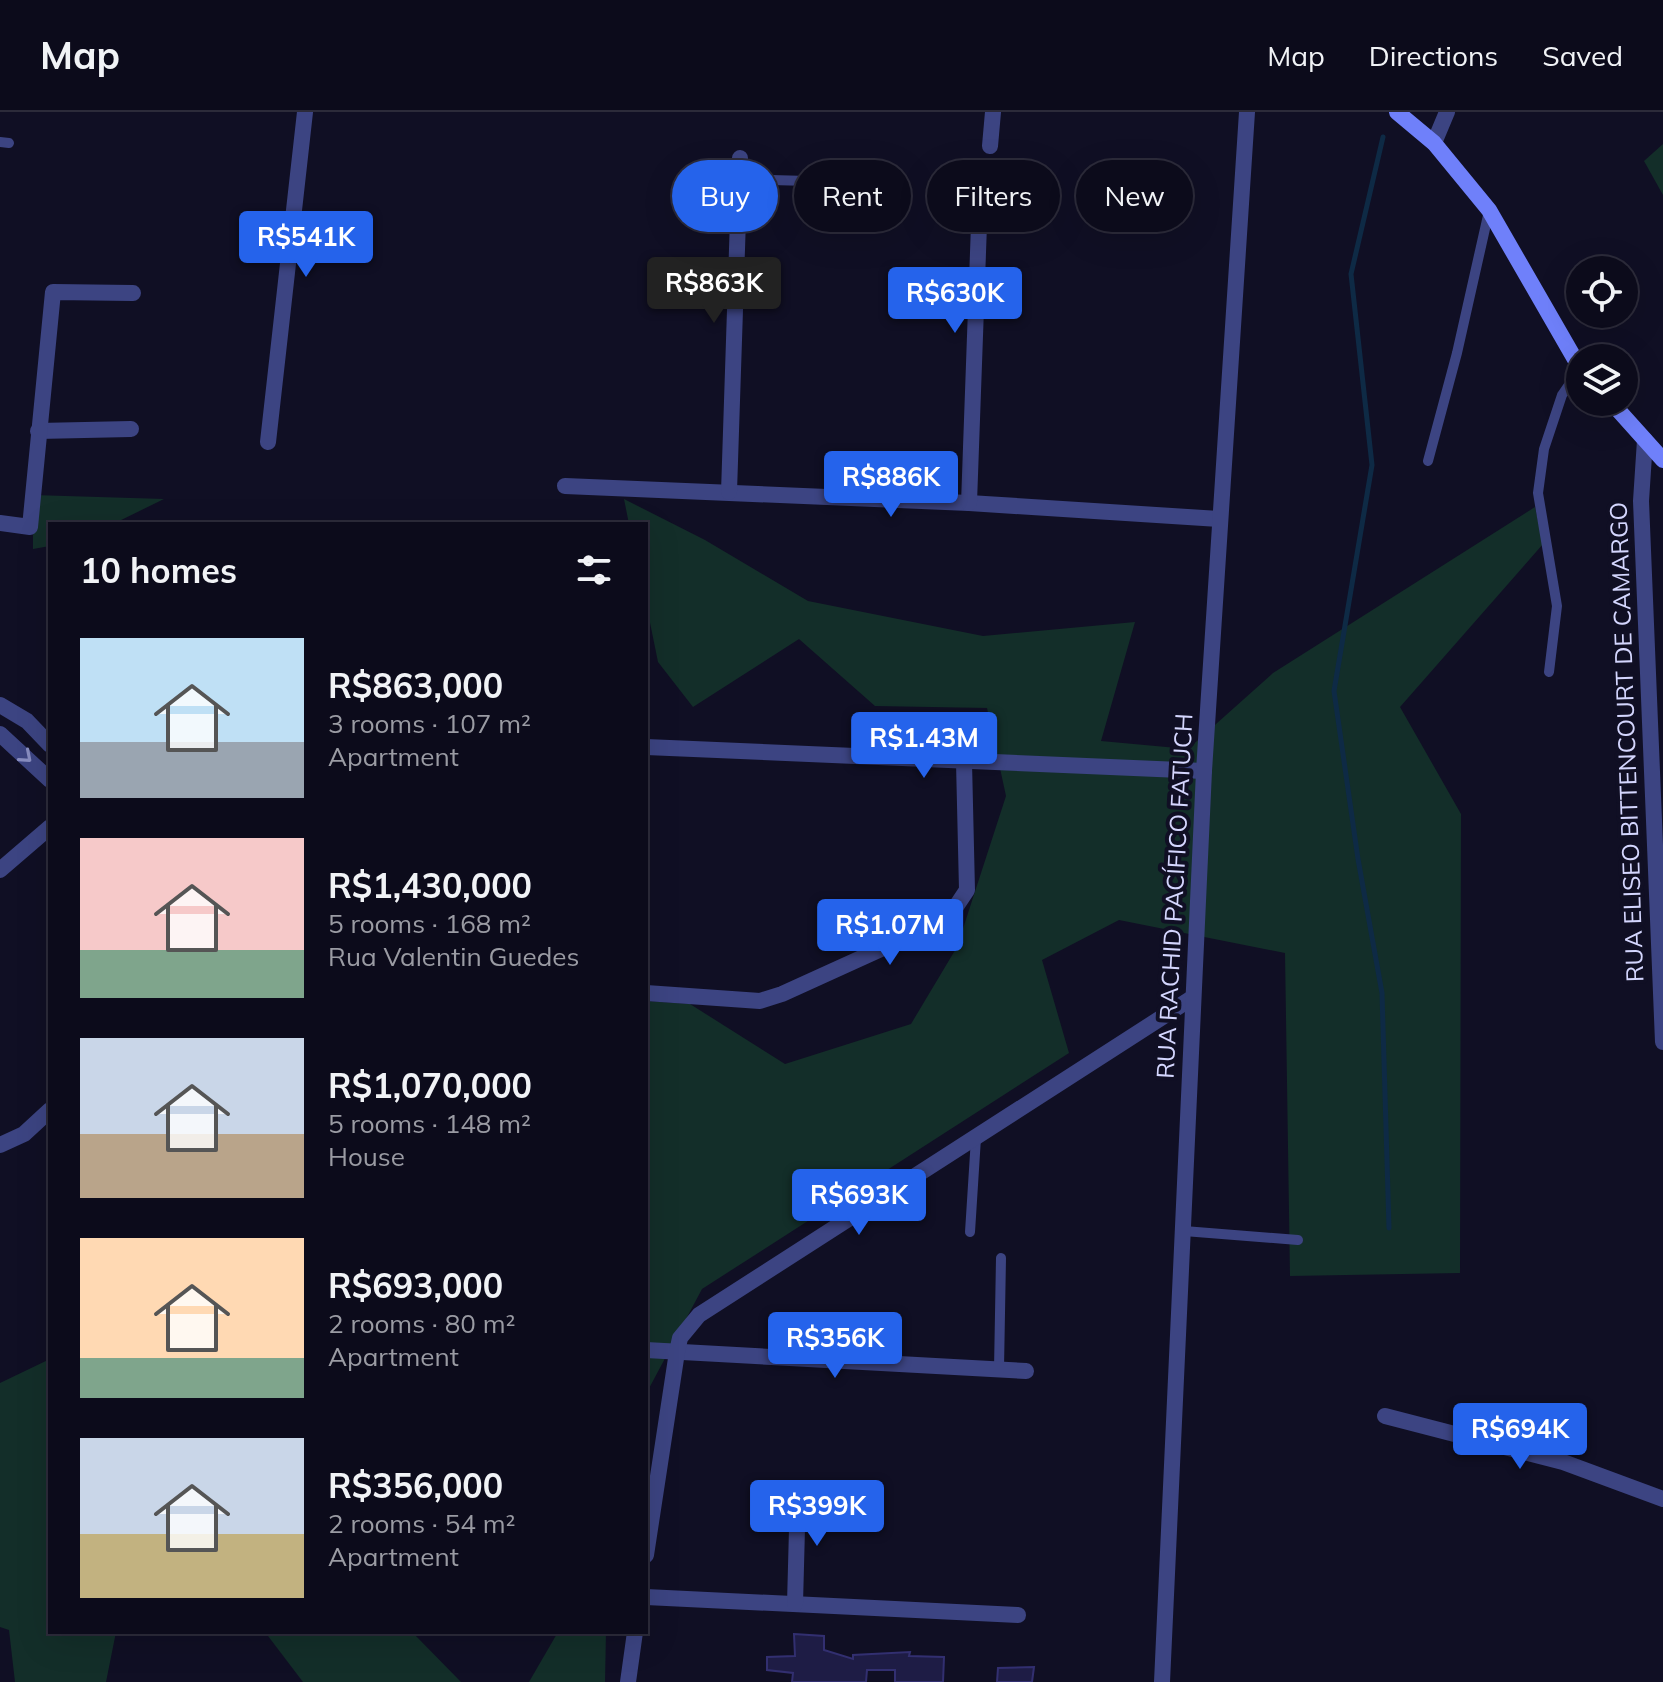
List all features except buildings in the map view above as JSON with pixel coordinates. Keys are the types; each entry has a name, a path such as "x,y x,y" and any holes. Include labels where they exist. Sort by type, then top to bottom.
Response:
{"main road":[{"path":"1397,112 1434,143 1489,210 1566,344"},
{"path":"1624,416 1663,460"}],"street":[{"path":"268,442 305,112"},
{"path":"990,146 993,112"},
{"name":"RUA RACHID PACÍFICO FATUCH","path":"1162,1682 1204,771 1247,112"},
{"path":"1434,143 1447,112"},
{"path":"729,492 737,232"},
{"path":"969,503 979,232"},
{"path":"0,523 30,527 53,292 133,293"},
{"path":"38,431 131,429"},
{"name":"RUA ELISEO BITTENCOURT DE CAMARGO","path":"1645,440 1641,501 1656,714 1663,1042"},
{"path":"565,486 969,503 1219,519"},
{"path":"0,705 27,721 48,743"},
{"path":"0,734 48,778"},
{"path":"648,747 1204,771"},
{"path":"648,993 760,1001 782,994 936,924 955,908 967,890 964,762"},
{"path":"0,870 48,829"},
{"path":"648,1542 680,1338 699,1315 1192,998"},
{"path":"0,1145 24,1134 48,1114"},
{"path":"648,1350 1026,1371"},
{"path":"1385,1416 1563,1462 1663,1499"},
{"path":"795,1604 798,1491"},
{"path":"648,1597 1018,1615"},
{"path":"628,1682 635,1634"}],"lane":[{"path":"1428,461 1457,353 1489,210"},
{"path":"1549,672 1557,606 1538,493 1544,449 1566,389"},
{"path":"970,1232 976,1138"},
{"path":"1184,1231 1298,1240"},
{"path":"999,1369 1001,1258"}],"green space":[{"path":"1663,144 1663,195 1644,161"},
{"path":"33,495 164,499 117,522 48,522 48,546 33,549"},
{"path":"624,499 705,540 808,601 983,636 1135,622 1101,741 1188,749 1273,673 1535,507 1543,544 1400,707 1461,814 1460,1273 1290,1276 1285,953 1119,920 1042,960 1069,1053 702,1289 648,1390 648,1001 690,1004 785,1064 911,1024 957,947 1006,796 987,708 875,706 799,639 693,707 658,662 648,613 648,522 629,522"},
{"path":"48,1360 48,1634 116,1634 106,1682 15,1682 9,1630 0,1627 0,1383"},
{"path":"267,1634 414,1634 461,1682 303,1682"},
{"path":"557,1634 606,1634 605,1682 529,1682"}],"waterway":[{"path":"1383,137 1351,274 1372,465 1334,691 1358,859 1382,993 1389,1228"}]}
